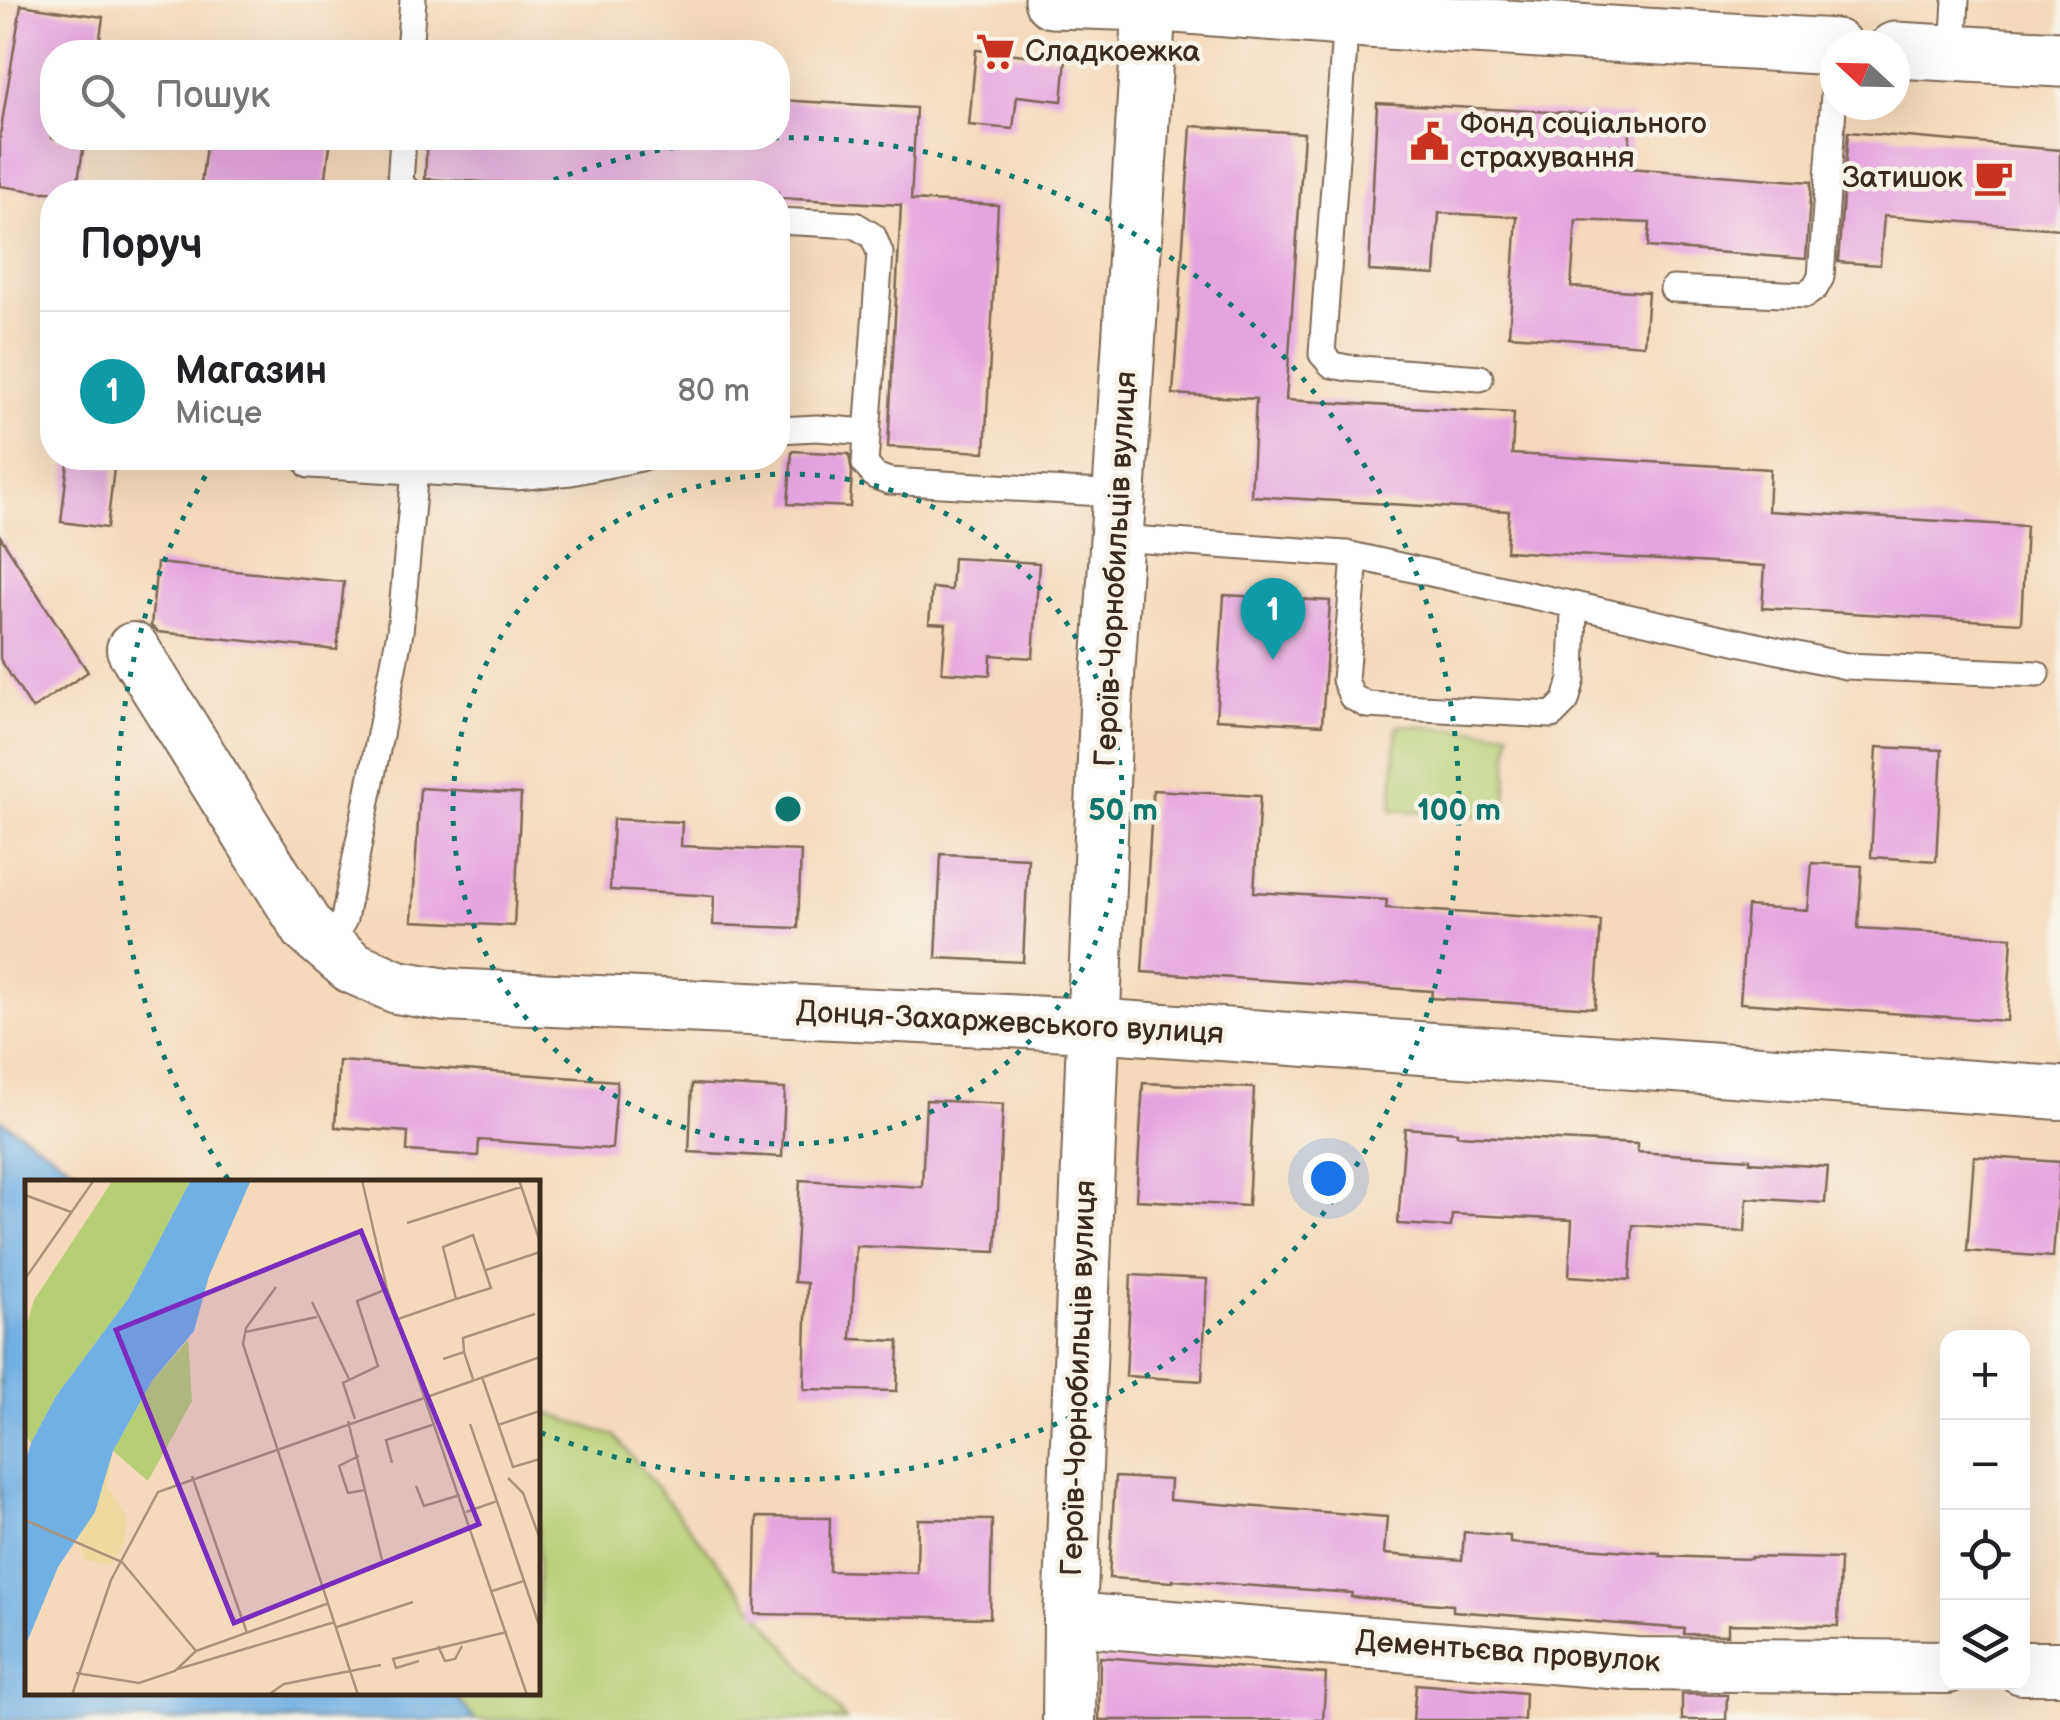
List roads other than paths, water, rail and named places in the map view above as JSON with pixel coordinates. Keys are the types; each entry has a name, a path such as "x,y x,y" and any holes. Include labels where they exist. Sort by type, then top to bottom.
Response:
{"street":[{"path":"1052,0 1150,2 1346,18 1820,46"},
{"name":"Героїв-Чорнобильців вулиця","path":"1070,1720 1070,1618 1106,709 1150,2"},
{"path":"1910,51 2060,59"},
{"name":"Донця-Захаржевського вулиця","path":"133,649 308,929 352,968 397,987 446,995 1092,1026 2060,1092"},
{"name":"Дементьєва провулок","path":"1070,1618 1636,1664 1940,1667"},
{"path":"2030,1668 2060,1668"}],"lane":[{"path":"410,40 413,0"},
{"path":"1954,53 1956,0"},
{"path":"1346,18 1322,354 1332,365 1348,368 1480,378"},
{"path":"1673,290 1805,295 1814,288 1822,276 1832,120"},
{"path":"400,180 402,150"},
{"path":"790,222 855,225 873,236 880,253 865,464 874,476 1355,556 1846,666 2037,674"},
{"path":"790,429 867,432"},
{"path":"385,470 516,477 581,470"},
{"path":"329,948 344,919 400,632 415,472"},
{"path":"1355,556 1345,680 1352,696 1366,706 1552,716 1566,701 1572,679 1574,606"}],"water":[{"path":"0,1119 91,1180 25,1180 25,1695 455,1695 475,1720 0,1720"}],"place":[{"name":"Сладкоежка","path":"995,52"},
{"name":"Фонд соціального страхування","path":"1430,141"},
{"name":"Затишок","path":"1993,178"},
{"name":"Магазин","path":"1273,660"}]}
